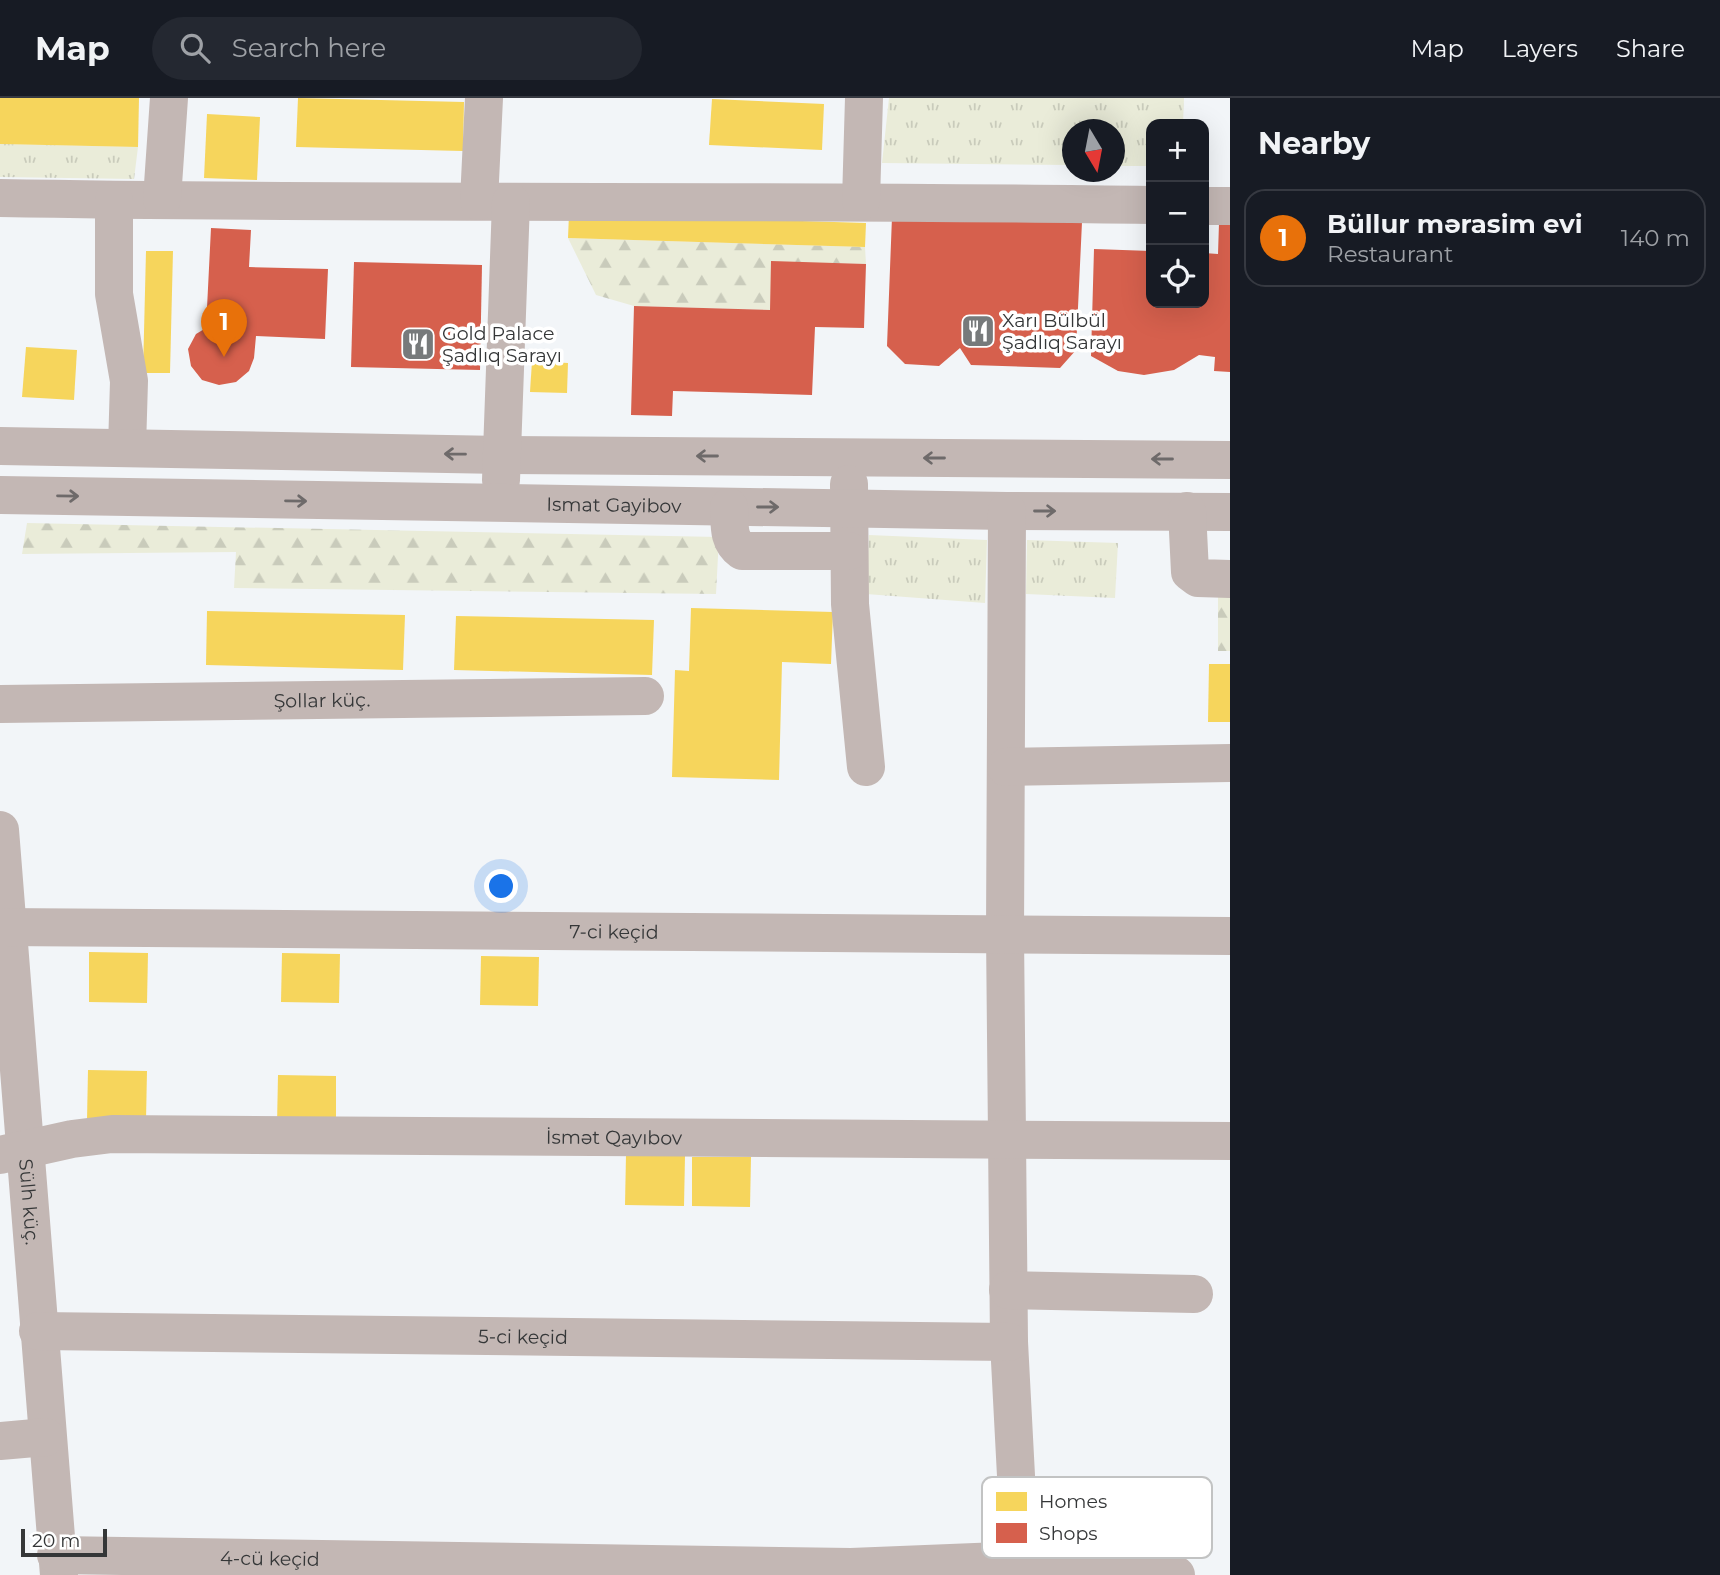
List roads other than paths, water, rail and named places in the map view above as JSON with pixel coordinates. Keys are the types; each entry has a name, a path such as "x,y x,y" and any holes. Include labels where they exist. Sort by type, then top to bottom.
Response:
{"street":[{"path":"162,199 169,98"},
{"path":"484,98 495,202 502,455 500,503"},
{"path":"861,201 864,98"},
{"path":"0,198 495,202 861,201 1146,205"},
{"path":"114,200 114,294 129,380 127,448"},
{"path":"1209,206 1230,206"},
{"path":"0,446 502,455 1230,460"},
{"path":"848,457 852,639 866,767"},
{"name":"Ismat Gayibov","path":"0,495 1230,512"},
{"path":"729,507 730,538 742,551 849,551"},
{"path":"1007,511 1006,1138 1009,1342 1016,1477"},
{"path":"1187,511 1189,572 1198,578 1230,579"},
{"name":"Şollar küç.","path":"0,704 645,696"},
{"path":"1006,767 1230,763"},
{"name":"Sülh küç.","path":"0,830 12,1152 38,1331 58,1565"},
{"name":"7-ci keçid","path":"4,927 1230,936"},
{"name":"İsmət Qayıbov","path":"12,1152 72,1139 112,1134 1230,1141"},
{"path":"1008,1290 1194,1294"},
{"name":"5-ci keçid","path":"38,1331 1009,1342"},
{"path":"0,1441 46,1437"},
{"name":"4-cü keçid","path":"58,1565 693,1569 1029,1567 1176,1575"}],"place":[{"name":"Xarı Bülbül Şadlıq Sarayı","path":"978,331"},
{"name":"Gold Palace Şadlıq Sarayı","path":"418,344"},
{"name":"Büllur mərasim evi","path":"224,357"}]}
